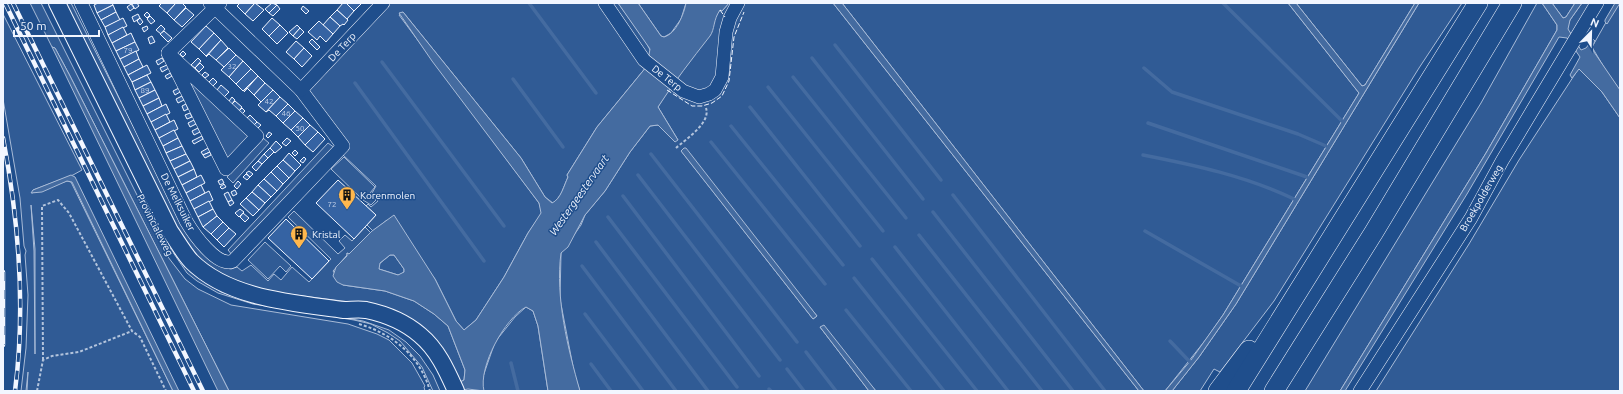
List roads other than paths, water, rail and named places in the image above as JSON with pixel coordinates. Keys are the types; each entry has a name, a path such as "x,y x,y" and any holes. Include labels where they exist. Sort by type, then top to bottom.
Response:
{"highway":[{"path":"1236,391 1478,3"},
{"path":"1274,391 1374,232 1511,5"},
{"path":"1218,391 1246,354 1289,308"}],"main road":[{"name":"Provincialeweg","path":"57,3 170,231 191,260 219,282 241,291 346,310 365,310 386,315 410,328 429,344 441,360 439,386 456,391"}],"street":[{"name":"De Melksuiker","path":"81,3 186,221 193,233 212,254 224,262 233,261 343,146 301,90"},
{"name":"De Terp","path":"301,90 383,3"},
{"name":"De Terp","path":"605,3 644,60 683,91 699,97 710,94 715,90 722,77 726,32 730,18 738,3"},
{"name":"Broekpolderweg","path":"1360,391 1471,218 1597,3"},
{"path":"168,53 215,4 301,90"},
{"path":"168,53 257,136 226,169 175,67 168,53"}],"water":[{"name":"Westergeestervaart","path":"618,3 638,3 661,36 664,37 676,28 686,3 729,3 722,11 720,10 716,17 710,36 658,107 678,140 675,142 658,125 650,126 630,152 605,191 585,215 568,247 561,253 561,305 567,340 580,391 548,391 538,326 533,311 526,307 510,321 495,344 485,369 483,381 484,391 468,389 463,390 460,382 464,380 465,370 448,326 434,314 414,301 385,291 343,285 337,282 333,276 336,267 347,256 347,253 349,254 372,231 394,215 435,279 456,321 464,330 476,320 504,277 528,233 541,213 539,203 432,61 399,13 403,12 521,158 545,197 552,203 560,195 568,177 567,175 597,127 647,66 650,49","holes":["390,255 394,255 404,269 404,272 398,275 379,269 380,263"]},
{"path":"833,3 842,3 1144,391 1139,391"},
{"path":"1288,3 1296,3 1362,86 1365,85 1415,3 1419,3 1236,304 1199,357 1172,391 1165,391 1191,360 1223,315 1359,93"},
{"path":"1542,3 1552,3 1563,18 1566,17 1575,3 1582,3 1570,20 1568,29 1581,50 1586,48 1593,39 1595,41 1592,47 1594,52 1620,90 1620,118 1602,92 1579,69 1572,78 1570,75 1580,57 1567,38 1559,37 1467,194 1345,391 1340,391 1486,153 1557,30 1557,25"},
{"path":"1615,3 1620,3 1607,24 1605,20"},
{"path":"52,47 55,48 69,74 229,391 218,391"},
{"path":"686,148 817,316 813,319 681,151"},
{"path":"71,175 75,177 179,391 173,391 72,182 67,181 42,192 31,193 33,190"},
{"path":"31,205 35,249 35,354 34,251"},
{"path":"824,325 876,391 869,391 820,327"}],"waterway":[{"path":"529,3 596,93"},
{"path":"1223,3 1342,121"},
{"path":"835,45 941,180"},
{"path":"812,58 923,199"},
{"path":"382,62 504,226"},
{"path":"1144,68 1172,92 1298,134 1326,146"},
{"path":"793,77 906,218"},
{"path":"513,79 563,147"},
{"path":"355,83 484,261"},
{"path":"768,87 883,231"},
{"path":"750,107 860,246"},
{"path":"1148,123 1307,177"},
{"path":"731,126 843,265"},
{"path":"711,142 825,284"},
{"path":"651,154 797,342"},
{"path":"1143,155 1220,172 1257,184 1294,199"},
{"path":"638,175 780,360"},
{"path":"953,195 1105,391"},
{"path":"623,196 759,376"},
{"path":"933,212 1073,391"},
{"path":"608,217 737,387"},
{"path":"1145,231 1241,286"},
{"path":"919,235 1042,391"},
{"path":"596,242 708,391"},
{"path":"895,247 1008,391"},
{"path":"872,259 977,391"},
{"path":"582,266 676,391"},
{"path":"854,278 944,391"},
{"path":"846,310 911,391"},
{"path":"585,314 643,391"},
{"path":"1170,341 1190,362"},
{"path":"806,352 836,391"},
{"path":"511,363 518,391"},
{"path":"591,364 611,391"},
{"path":"787,369 804,391"}],"railway":[{"path":"5,3 194,391"},
{"path":"13,3 203,391"},
{"path":"3,138 13,201 19,264 20,327 15,391"},
{"path":"3,272 3,345"}],"place":[{"name":"Korenmolen","path":"347,210"},
{"name":"Kristal","path":"299,249"}]}
